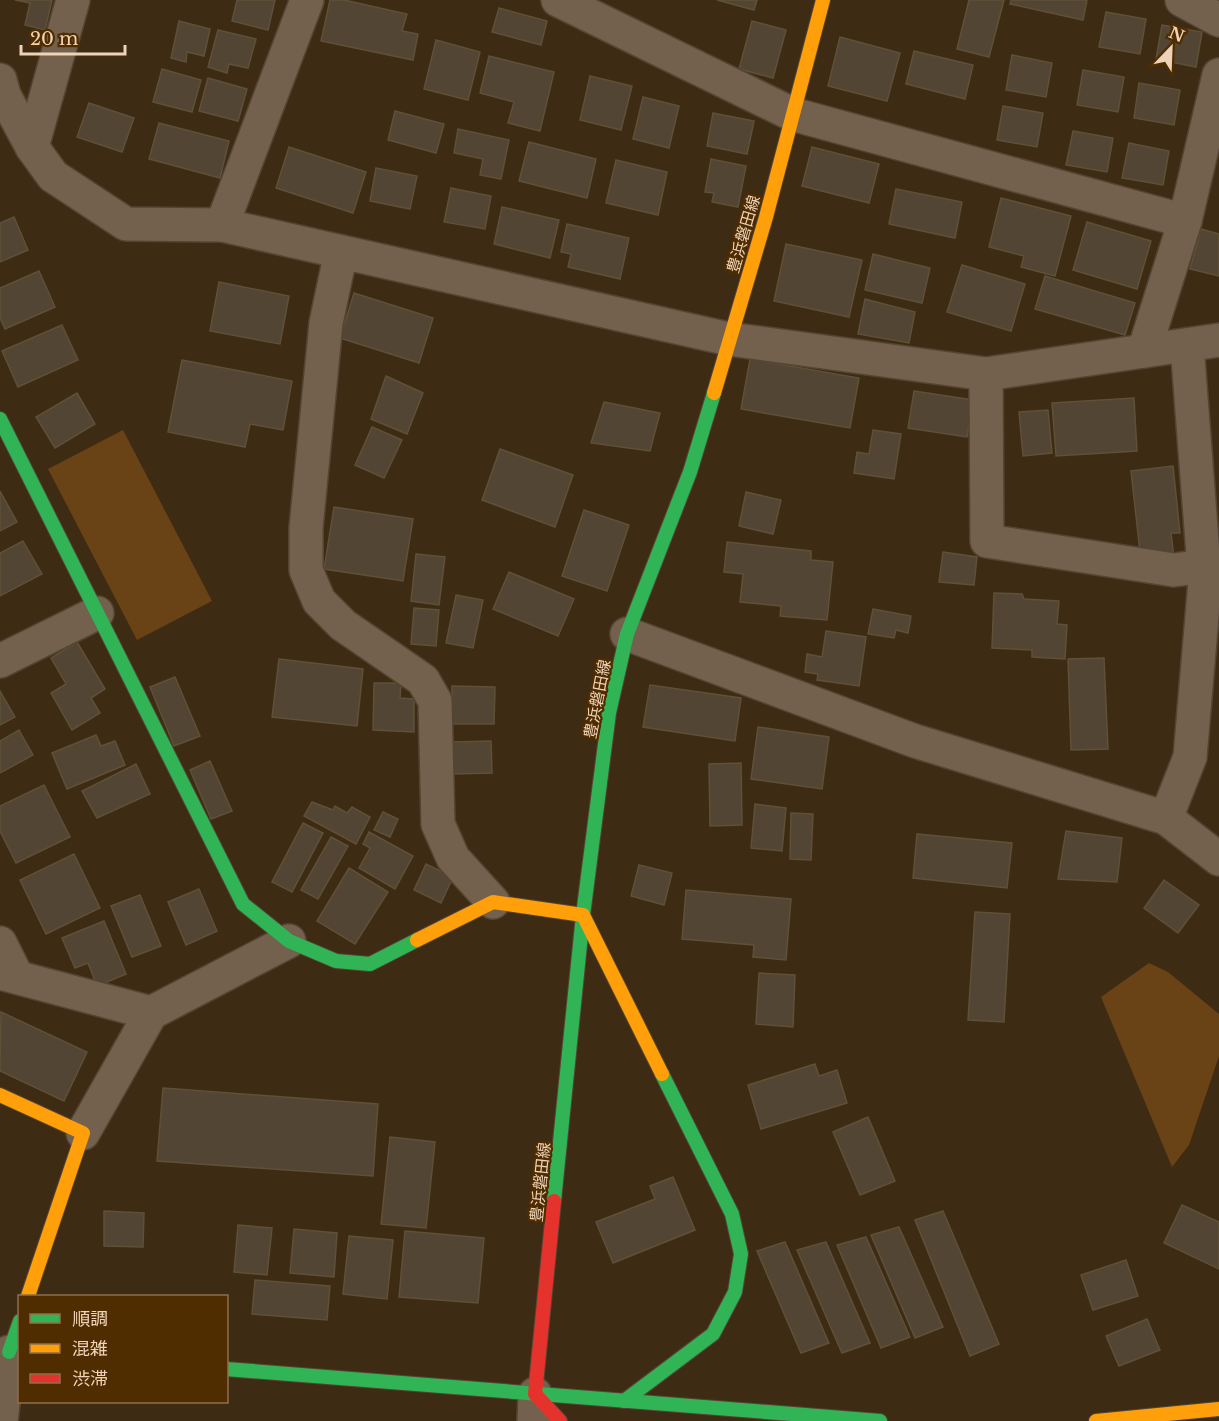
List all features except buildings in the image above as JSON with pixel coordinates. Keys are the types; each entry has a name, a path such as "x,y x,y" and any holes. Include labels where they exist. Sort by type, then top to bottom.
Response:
{"street":[{"path":"32,147 73,0"},
{"path":"222,225 307,0"},
{"path":"558,0 792,114 1185,221"},
{"name":"豊浜磐田線","path":"534,1407 583,915 609,713 627,634 690,472 823,0"},
{"path":"1182,0 1219,20"},
{"path":"1144,351 1185,221 1219,75"},
{"path":"0,80 4,95 32,147 53,176 126,224 222,225 729,339 986,374 1219,340"},
{"path":"341,252 326,323 306,528 306,570 319,601 343,625 423,680 435,700 438,824 453,858 493,902"},
{"path":"1166,818 1190,757 1205,581 1212,565 1187,345"},
{"path":"986,374 987,541 1174,570 1212,565"},
{"path":"0,419 243,904 289,941 336,961 370,964 493,902 583,915 732,1214 741,1254 735,1292 713,1334 624,1401"},
{"path":"0,661 97,613"},
{"path":"627,634 915,741 1166,818 1219,859"},
{"path":"28,1295 83,1133 151,1013 289,941"},
{"path":"0,943 8,974 151,1013"},
{"path":"0,1095 83,1133"},
{"path":"1,1421 10,1352 18,1327"},
{"path":"228,1369 534,1407 624,1401 880,1421"},
{"path":"534,1407 560,1421"},
{"path":"1096,1421 1199,1413 1219,1409"}],"shaded area":[{"path":"123,430 212,601 137,640 48,469"},
{"path":"1149,963 1168,972 1219,1014 1219,1056 1189,1145 1172,1167 1101,997"}],"traffic: fast":[{"path":"554,1201 583,915 609,713 627,634 690,472 714,393"},
{"path":"0,419 243,904 289,941 336,961 370,964 417,940"},
{"path":"624,1401 713,1334 735,1292 741,1254 732,1214 662,1074"},
{"path":"9,1352 18,1327"},
{"path":"228,1369 880,1421"}],"traffic: slow":[{"path":"714,393 766,217 823,0"},
{"path":"417,940 493,902 583,915 662,1074"},
{"path":"0,1095 83,1133 28,1295"},
{"path":"1096,1421 1219,1409"}],"traffic: jam":[{"path":"554,1201 535,1394 560,1421"}]}
